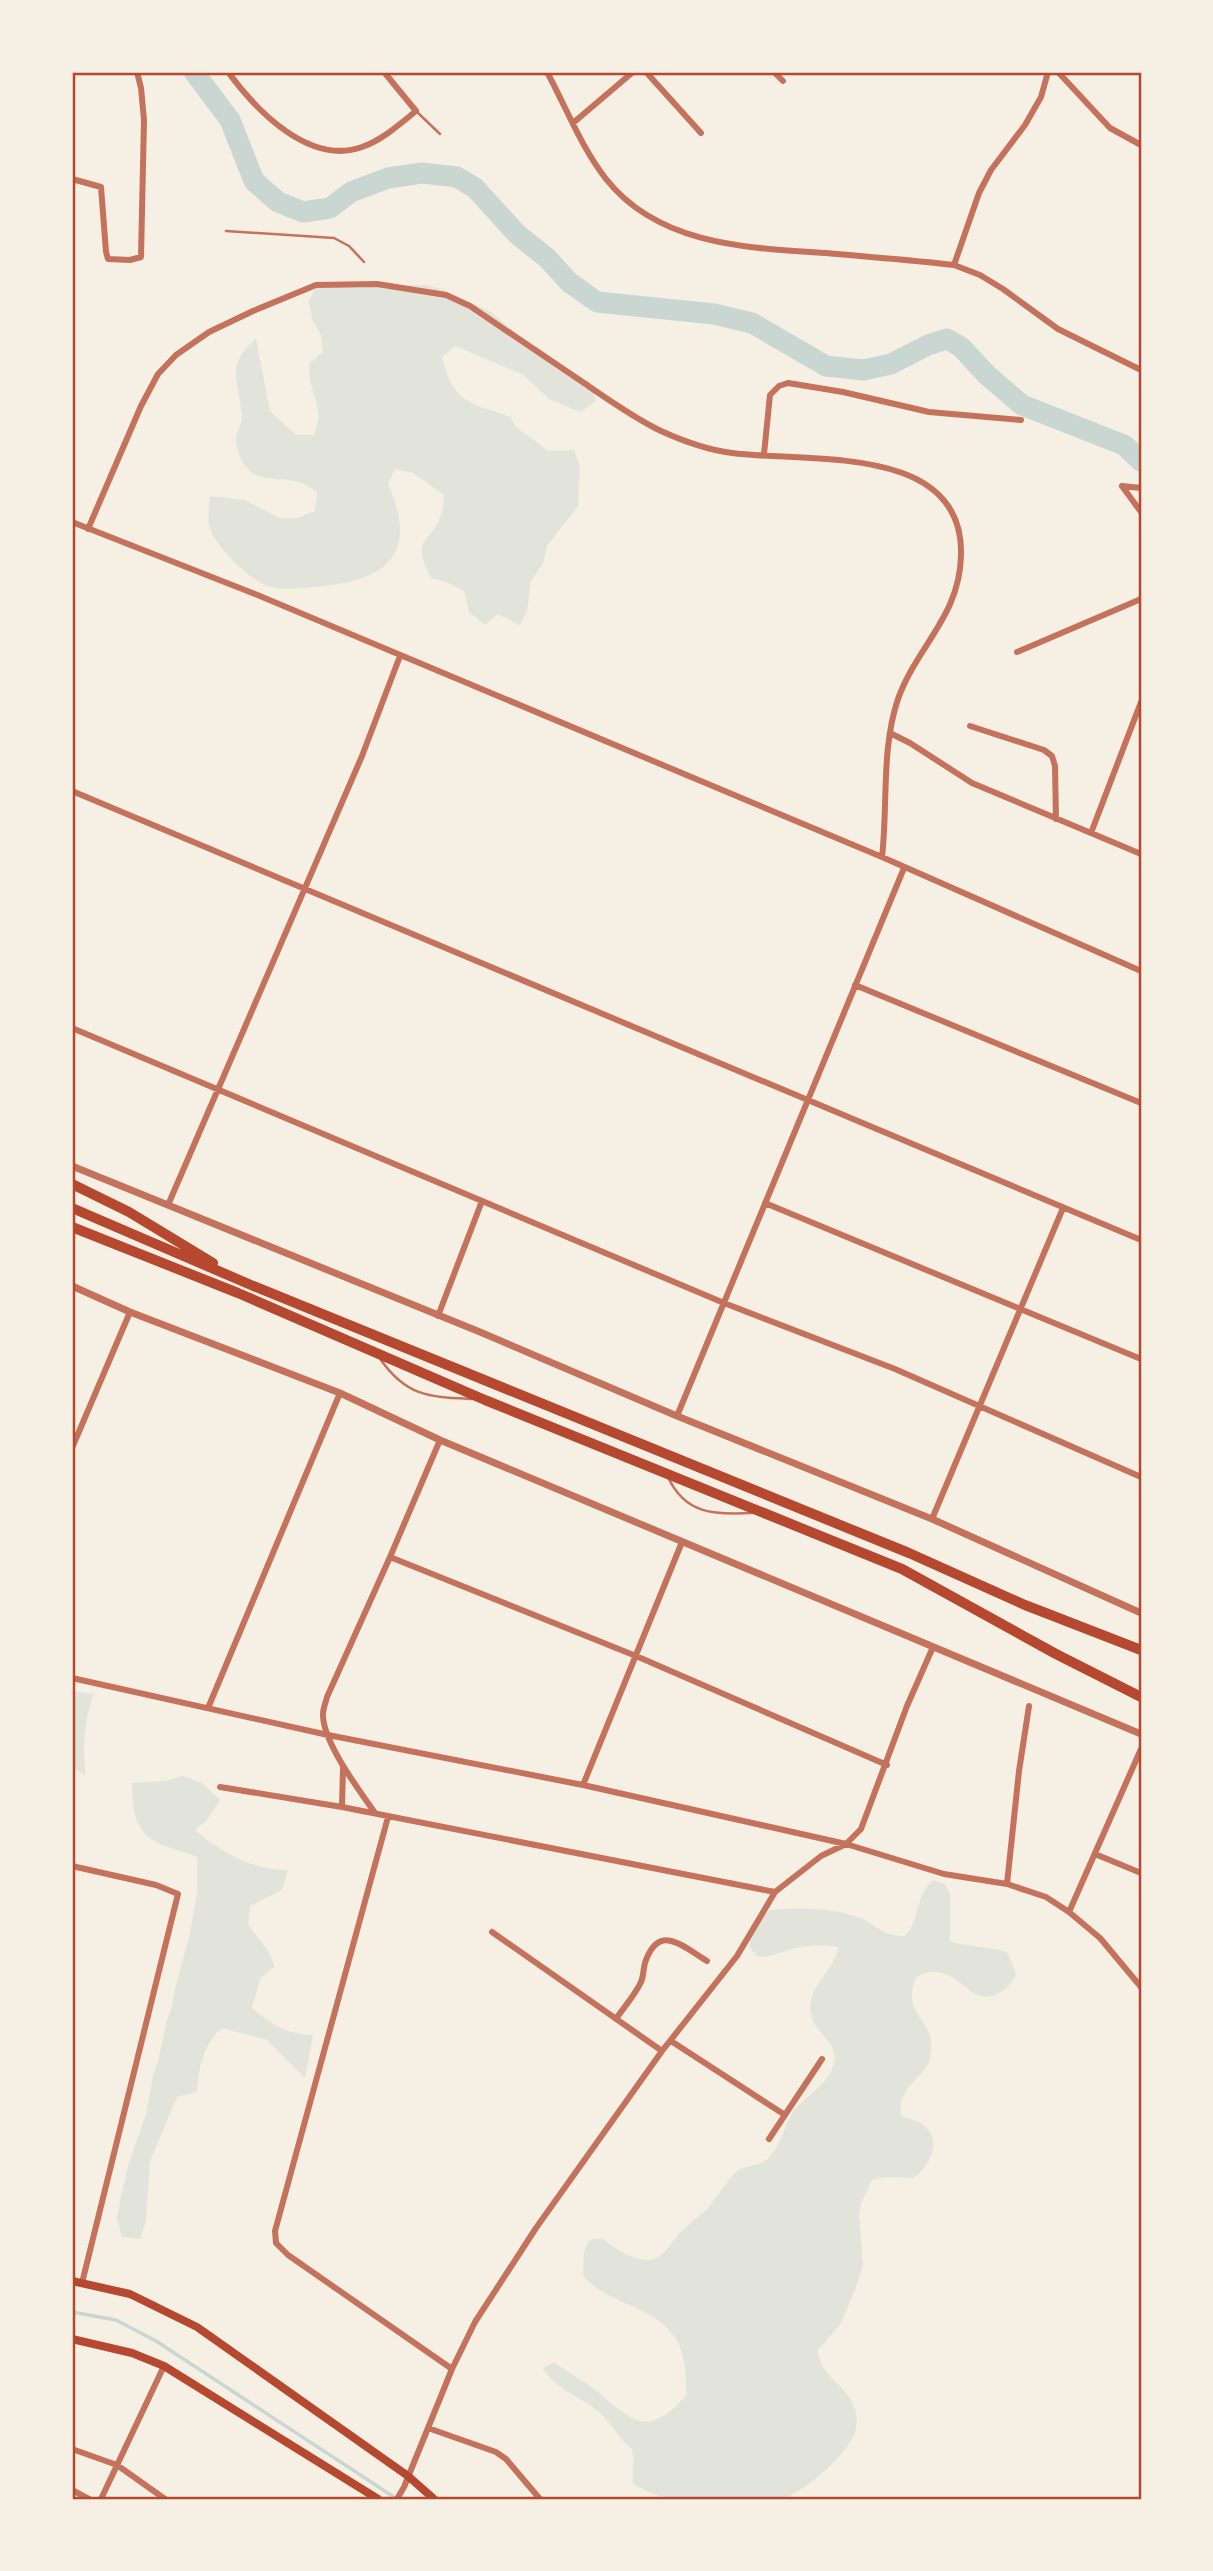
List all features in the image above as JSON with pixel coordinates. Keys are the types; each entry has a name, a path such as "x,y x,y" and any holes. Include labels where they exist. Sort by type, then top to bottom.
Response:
{"highway":[{"path":"72,1184 129,1212 251,1285"},
{"path":"72,1208 251,1285 909,1553 1025,1605 1141,1649"},
{"path":"72,1227 239,1293 485,1400 902,1569 1056,1654 1141,1697"}],"main road":[{"path":"72,2281 130,2294 197,2327 408,2476 434,2499"},
{"path":"72,2339 132,2353 164,2366 378,2499"}],"street":[{"path":"72,180 101,187 108,259 130,260 141,257 144,120 137,72"},
{"path":"228,72 248,99 288,133 316,147 341,152 363,147 387,134 416,111 384,72"},
{"path":"547,72 607,180 631,203 660,223 696,237 751,248 954,265 980,275 1003,289 1058,329 1141,370"},
{"path":"573,123 633,72"},
{"path":"646,72 701,133"},
{"path":"774,72 782,81"},
{"path":"954,265 979,193 991,170 1025,125 1041,97 1048,72"},
{"path":"1058,72 1110,128 1141,145"},
{"path":"89,529 141,406 158,374 176,355 209,332 253,310 316,285 377,284 446,295 470,306 614,403 659,430 697,445 732,453 877,464 909,474 940,497 957,524 961,555 956,595 898,699 890,733 882,857"},
{"path":"764,454 770,395 779,386 788,383 937,412 1021,420"},
{"path":"1141,488 1122,486 1141,512"},
{"path":"72,522 256,594 882,857 1141,971"},
{"path":"1017,652 1141,599"},
{"path":"168,1205 362,756 400,656"},
{"path":"1091,833 1141,702"},
{"path":"970,726 1044,750 1052,756 1055,766 1056,819"},
{"path":"890,733 972,783 1141,854"},
{"path":"72,791 1141,1240"},
{"path":"677,1416 904,868"},
{"path":"855,985 1141,1103"},
{"path":"72,1028 724,1303 895,1369 1141,1477"},
{"path":"72,1166 932,1519 1141,1613"},
{"path":"438,1316 482,1201"},
{"path":"765,1203 1141,1359"},
{"path":"932,1519 1063,1208"},
{"path":"72,1286 130,1312 340,1393 440,1440 1141,1734"},
{"path":"72,1448 130,1312"},
{"path":"208,1708 340,1393"},
{"path":"72,1420 81,1424"},
{"path":"375,1814 344,1766 328,1735 323,1714 327,1697 440,1440"},
{"path":"583,1785 682,1542"},
{"path":"390,1558 636,1656 887,1765"},
{"path":"397,2499 475,2322 536,2228 662,2051 737,1956 775,1892 821,1856 846,1844 861,1829 933,1647"},
{"path":"72,1678 328,1735 583,1785 846,1844 944,1874 1007,1884 1046,1897 1069,1912 1100,1938 1141,1987"},
{"path":"1007,1884 1029,1706"},
{"path":"1069,1912 1141,1749"},
{"path":"342,1807 344,1766"},
{"path":"220,1787 342,1807 775,1892"},
{"path":"388,1817 275,2231 276,2243 288,2255 452,2369"},
{"path":"1095,1854 1141,1873"},
{"path":"72,1874 74,1866 156,1885 178,1894 82,2283"},
{"path":"492,1932 662,2051"},
{"path":"616,2019 641,1981 645,1961 653,1944 662,1939 672,1940 707,1961"},
{"path":"670,2041 785,2115"},
{"path":"769,2138 822,2059"},
{"path":"101,2499 164,2366"},
{"path":"428,2428 496,2452 506,2459 540,2499"},
{"path":"72,2449 117,2465 165,2499"},
{"path":"72,2490 89,2499"}],"lane":[{"path":"416,111 440,134"},
{"path":"226,230 334,238 349,246 363,262"},
{"path":"377,1354 393,1377 414,1391 435,1397 485,1400"},
{"path":"667,1474 675,1493 703,1510 729,1514 759,1512"}],"shaded area":[{"path":"426,285 444,290 491,312 558,370 576,374 591,383 596,401 580,412 549,399 522,374 455,346 442,357 446,372 458,393 474,404 511,417 515,426 548,451 574,450 580,466 578,506 547,546 543,563 531,581 527,611 520,625 498,614 485,625 469,612 464,591 431,578 422,547 438,523 443,510 444,495 413,473 395,469 388,484 400,524 399,541 394,554 385,566 353,581 301,588 271,587 254,578 236,563 210,529 210,496 245,500 279,518 297,518 315,511 317,491 295,481 259,476 247,468 240,456 236,437 242,418 236,376 240,358 246,349 256,339 270,411 296,435 314,435 319,417 310,382 309,364 323,352 321,335 312,319 309,301 316,286"},
{"path":"72,1691 94,1694 85,1735 86,1776 72,1767"},
{"path":"183,1776 202,1783 220,1800 208,1819 195,1830 239,1859 262,1867 288,1870 282,1890 250,1906 248,1924 268,1951 275,1966 260,1979 252,2008 280,2028 313,2035 305,2078 267,2040 222,2028 210,2042 203,2057 197,2092 177,2097 150,2161 146,2221 140,2239 122,2237 117,2219 120,2201 128,2166 146,2114 166,2022 190,1933 197,1893 197,1857 155,1842 147,1836 137,1821 132,1783 165,1781"},
{"path":"933,1880 945,1884 950,1894 950,1941 1008,1953 1016,1974 1005,1989 992,1996 976,1994 946,1974 931,1972 916,1977 912,2000 929,2032 931,2053 929,2062 904,2095 901,2115 929,2130 932,2152 925,2166 914,2178 887,2177 872,2180 861,2203 859,2215 863,2265 841,2323 818,2350 826,2371 853,2403 856,2428 853,2438 827,2469 805,2487 785,2498 681,2500 642,2489 633,2484 632,2449 599,2412 560,2387 543,2368 554,2363 586,2383 630,2417 640,2421 660,2418 686,2396 684,2361 675,2337 667,2327 642,2311 602,2292 583,2276 584,2252 589,2240 601,2238 626,2254 640,2259 658,2257 683,2229 708,2208 734,2174 742,2168 763,2162 772,2154 793,2112 829,2075 835,2060 834,2053 813,2022 811,2004 838,1947 809,1946 770,1956 757,1956 750,1947 751,1928 770,1910 813,1909 855,1916 884,1932 905,1936 923,1894"}],"waterway":[{"path":"194,72 230,120 254,181 278,202 303,212 330,208 351,192 388,178 422,173 457,177 475,188 517,234 547,258 569,282 597,302 714,314 752,323 826,366 863,370 891,364 928,345 947,339 961,347 987,375 1022,405 1124,445 1141,461"},
{"path":"72,2312 116,2320 156,2341 397,2499"}]}
